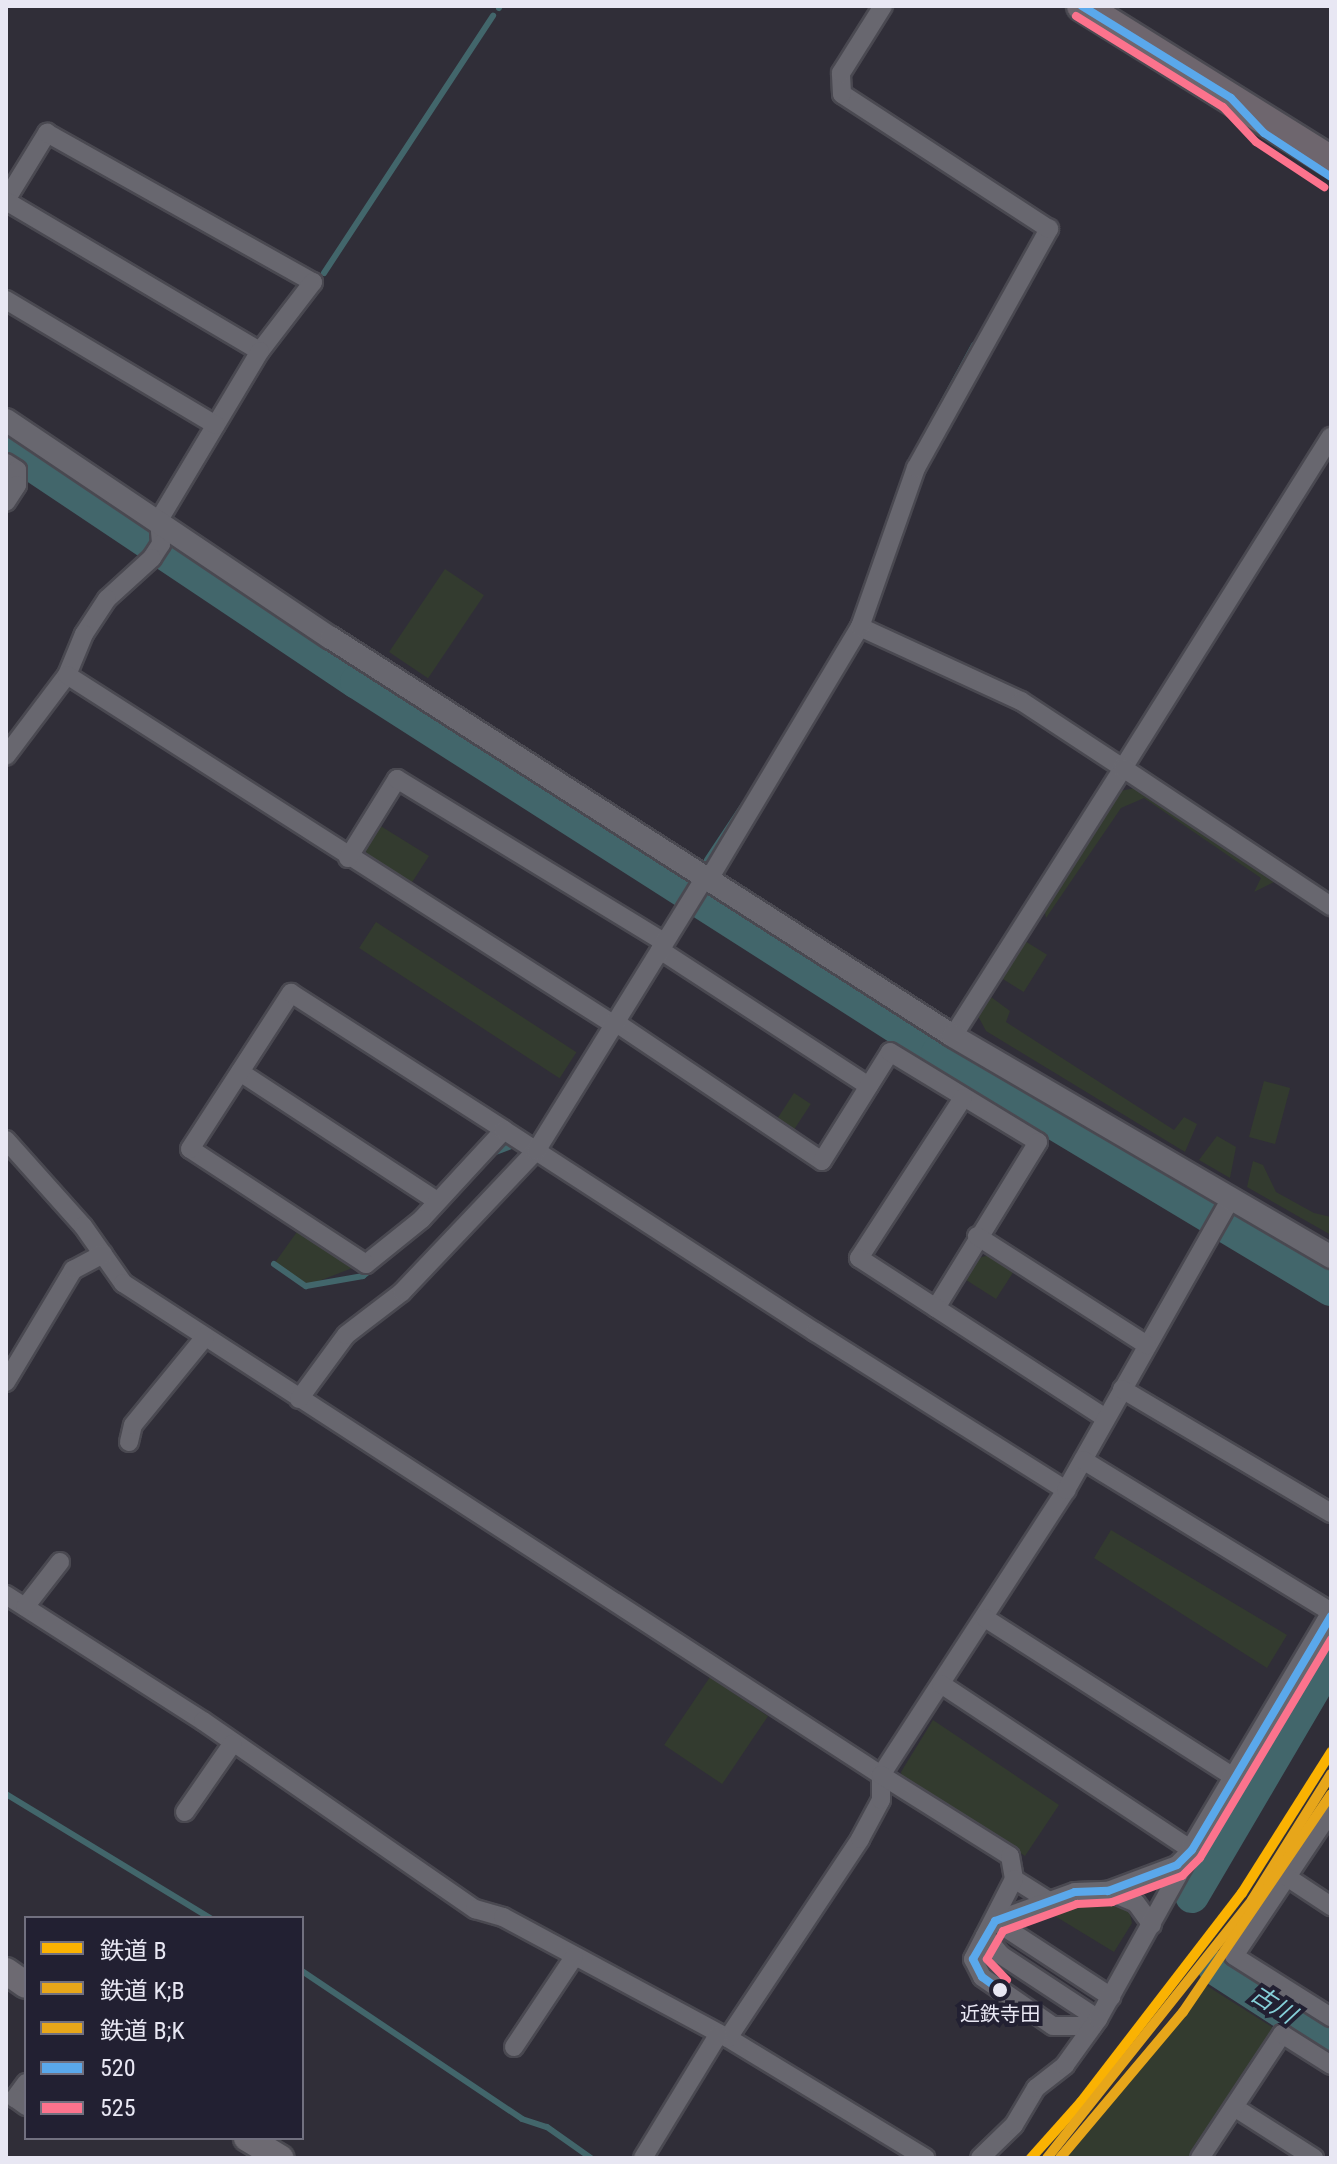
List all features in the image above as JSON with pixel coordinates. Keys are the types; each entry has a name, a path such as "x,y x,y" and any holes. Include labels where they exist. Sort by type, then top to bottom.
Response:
{"highway":[{"path":"1082,6 1331,161"}],"main road":[{"path":"6,1971 24,1984"},
{"path":"250,2140 280,2158"}],"street":[{"path":"299,1399 346,1335 402,1292 536,1151 860,627 916,468 1049,229 842,94 841,73 883,6"},
{"path":"1231,98 1264,133 1331,177"},
{"path":"6,756 67,675 84,634 107,599 157,551 159,520 260,351 313,282 47,133 6,200 260,351"},
{"path":"6,300 216,425"},
{"path":"6,420 331,638 704,880 953,1036 1331,1257"},
{"path":"953,1036 1331,437"},
{"path":"6,463 17,470 17,485 6,502"},
{"path":"860,627 1021,701 1331,906"},
{"path":"67,675 348,858 614,1023 822,1161 890,1052 1038,1142 977,1236 936,1308"},
{"path":"348,858 397,779 662,946 869,1086"},
{"path":"504,1130 437,1201 366,1264 190,1149 291,993 1066,1490"},
{"path":"240,1072 437,1201"},
{"path":"963,1098 859,1258 1105,1418"},
{"path":"6,1140 103,1254 123,1283 299,1399 572,1570 881,1775 1010,1856 1014,1879 973,1959 982,1977 1053,2026 1095,2023"},
{"path":"643,2158 860,1839 881,1800 881,1775 1066,1490 1207,1235 1230,1200"},
{"path":"977,1236 1147,1345"},
{"path":"6,1382 73,1270 103,1254"},
{"path":"129,1442 133,1425 205,1337"},
{"path":"1122,1389 1331,1513"},
{"path":"980,2158 1014,2125 1031,2094 1065,2065 1095,2023 1192,1850 1331,1614 1083,1460"},
{"path":"25,1607 60,1562"},
{"path":"6,1595 475,1909 503,1917 723,2037 925,2158"},
{"path":"985,1618 1235,1778"},
{"path":"941,1684 1192,1850"},
{"path":"185,1812 232,1744"},
{"path":"1331,1811 1234,1956 1331,2017"},
{"path":"990,1929 1075,1892 1108,1891 1177,1865 1192,1850"},
{"path":"1287,1877 1331,1906"},
{"path":"1014,1879 1049,1901"},
{"path":"1108,1891 1136,1903 1152,1925"},
{"path":"990,1929 1111,1997"},
{"path":"990,1929 1001,1955 1095,2023"},
{"path":"514,2047 574,1957"},
{"path":"1200,2158 1282,2034 1331,2065"},
{"path":"24,2086 15,2098 24,2105"},
{"path":"1234,2107 1314,2158"}],"green space":[{"path":"445,569 484,595 428,678 389,652"},
{"path":"1135,788 1274,882 1254,892 1261,878 1144,798 1121,808 1046,918 1044,908 1120,791"},
{"path":"379,825 429,856 409,887 369,860 365,848"},
{"path":"376,922 576,1052 560,1078 359,948"},
{"path":"1025,941 1047,955 1024,992 1002,978"},
{"path":"991,997 1010,1011 1006,1022 1174,1130 1184,1117 1197,1124 1185,1152 986,1031 978,1016"},
{"path":"1264,1081 1290,1088 1275,1144 1249,1137"},
{"path":"794,1093 811,1104 791,1134 774,1123"},
{"path":"1217,1136 1236,1147 1230,1178 1199,1160"},
{"path":"1253,1161 1263,1165 1276,1192 1314,1213 1331,1217 1331,1235 1247,1187"},
{"path":"299,1229 355,1267 306,1286 274,1264"},
{"path":"989,1255 1014,1271 996,1299 963,1278 975,1259"},
{"path":"1111,1530 1287,1635 1267,1668 1094,1558"},
{"path":"710,1677 768,1716 722,1784 664,1745"},
{"path":"933,1720 1059,1805 1025,1856 902,1779 901,1772"},
{"path":"1113,1900 1129,1910 1132,1923 1114,1952 1050,1913"},
{"path":"1204,1984 1275,2029 1188,2158 1059,2158"}],"waterway":[{"path":"324,273 493,16"},
{"path":"907,469 974,345"},
{"path":"6,447 357,682 938,1053 1331,1289"},
{"path":"707,860 744,804"},
{"path":"493,1153 511,1146"},
{"path":"274,1264 306,1286 363,1276 372,1269"},
{"path":"1192,1896 1331,1659"},
{"path":"6,1794 207,1916"},
{"name":"古川","path":"1215,1968 1331,2043"},
{"path":"304,1972 522,2119 547,2127 591,2158"}],"rail line":[{"name":"B","path":"1031,2158 1081,2102 1242,1893 1331,1752"},
{"name":"K;B","path":"1047,2158 1252,1900 1331,1774"},
{"name":"B;K","path":"1060,2158 1183,2012 1331,1794"}],"transit line":[{"name":"520","path":"1082,6 1231,98 1264,133 1331,177"},
{"name":"525","path":"1076,16 1223,107 1256,142 1324,187"},
{"name":"520","path":"1000,1990 982,1977 973,1959 995,1921 1075,1892 1108,1891 1177,1865 1192,1850 1331,1616"},
{"name":"525","path":"1007,1980 987,1959 1003,1931 1077,1904 1112,1902 1182,1876 1200,1858 1331,1639"}],"place":[{"name":"近鉄寺田","path":"1000,1990"}]}
